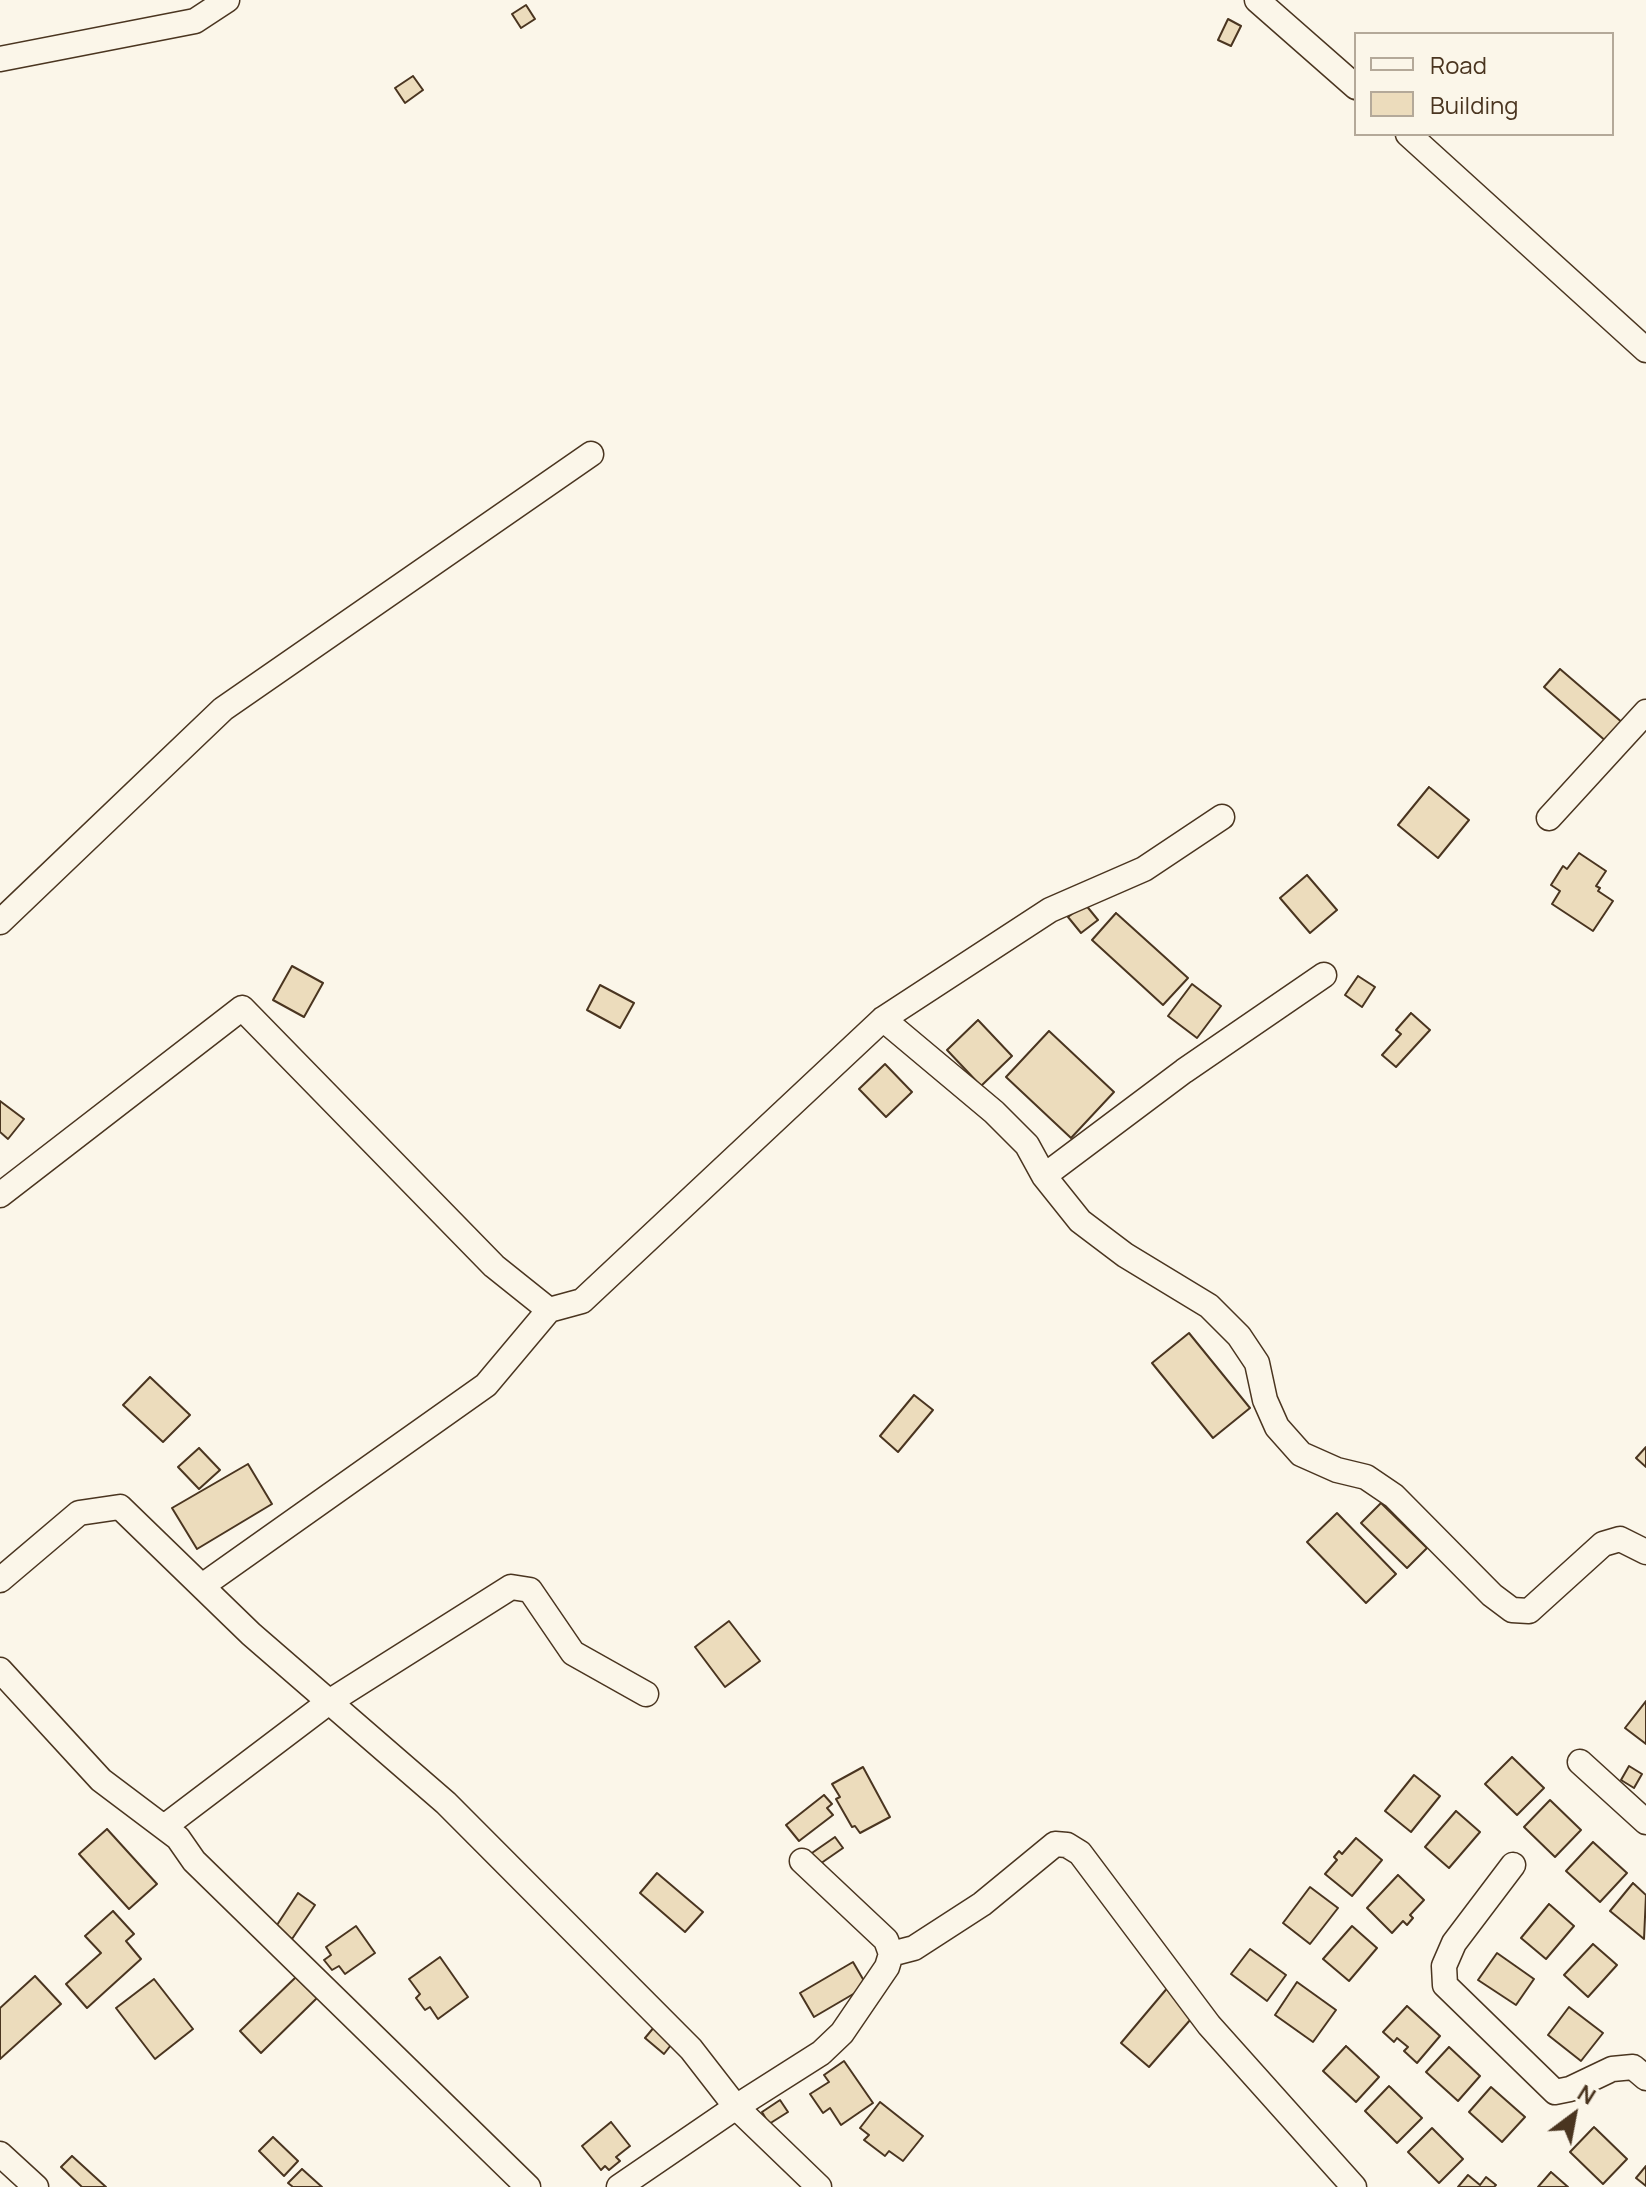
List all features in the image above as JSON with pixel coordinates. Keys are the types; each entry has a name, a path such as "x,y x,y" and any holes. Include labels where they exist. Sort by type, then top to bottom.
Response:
{"street":[{"path":"0,59 195,21 227,0"},
{"path":"1257,0 1354,85"},
{"path":"1410,136 1646,350"},
{"path":"0,922 223,709 591,454"},
{"path":"1549,818 1646,712"},
{"path":"202,1586 486,1385 549,1310 582,1301 883,1019 1050,910 1144,869 1222,817"},
{"path":"1044,1176 1184,1071 1324,975"},
{"path":"0,1195 242,1008 494,1266 549,1310"},
{"path":"883,1019 994,1112 1027,1145 1044,1176 1080,1221 1125,1255 1209,1306 1239,1336 1257,1363 1265,1400 1277,1427 1301,1454 1337,1470 1366,1477 1394,1496 1492,1595 1512,1610 1529,1611 1603,1544 1620,1539 1646,1552"},
{"path":"0,1580 79,1513 120,1507 251,1634 446,1803 691,2049 736,2107 819,2187"},
{"path":"164,1827 329,1702 511,1587 530,1590 573,1653 646,1694"},
{"path":"0,1670 101,1780 178,1838 194,1861 528,2187"},
{"path":"1580,1762 1646,1822"},
{"path":"891,1954 914,1948 982,1904 1055,1844 1067,1845 1080,1853 1209,2025 1354,2187"},
{"path":"619,2187 821,2053 842,2033 887,1967 891,1954 886,1940 802,1861"},
{"path":"1513,1865 1454,1943 1444,1966 1445,1985 1555,2092 1570,2089 1612,2069 1633,2067 1646,2078"},
{"path":"0,2154 36,2187"}],"building":[{"path":"526,5 535,19 521,28 512,14"},
{"path":"1228,19 1241,26 1231,46 1218,40"},
{"path":"413,76 423,90 405,103 395,88"},
{"path":"1560,669 1624,724 1608,743 1544,687"},
{"path":"1429,787 1469,820 1438,858 1398,825"},
{"path":"1579,853 1606,871 1596,886 1600,888 1598,891 1613,901 1593,931 1552,904 1560,891 1551,885 1563,866 1567,869"},
{"path":"1307,875 1337,910 1310,933 1280,898"},
{"path":"1085,904 1098,920 1081,933 1068,917"},
{"path":"1116,913 1188,978 1163,1005 1092,940"},
{"path":"292,966 323,983 304,1017 273,1000"},
{"path":"1358,976 1375,987 1362,1007 1345,995"},
{"path":"1192,984 1221,1006 1197,1038 1168,1016"},
{"path":"600,985 634,1003 620,1028 587,1010"},
{"path":"1411,1013 1430,1030 1396,1067 1382,1055 1401,1034 1396,1030"},
{"path":"978,1020 1012,1056 981,1086 947,1050"},
{"path":"1049,1031 1114,1092 1071,1138 1006,1077"},
{"path":"885,1064 912,1092 886,1117 859,1089"},
{"path":"0,1101 24,1119 8,1139 0,1132"},
{"path":"1189,1333 1250,1408 1213,1438 1152,1363"},
{"path":"150,1377 190,1415 163,1442 123,1405"},
{"path":"914,1395 933,1410 898,1452 880,1436"},
{"path":"1646,1447 1646,1467 1636,1458"},
{"path":"199,1448 220,1470 199,1489 178,1467"},
{"path":"248,1464 272,1504 197,1549 172,1508"},
{"path":"1381,1503 1427,1548 1407,1568 1361,1523"},
{"path":"1337,1513 1396,1574 1366,1603 1307,1542"},
{"path":"729,1621 760,1661 725,1687 695,1647"},
{"path":"1646,1701 1646,1744 1625,1728"},
{"path":"1512,1757 1544,1788 1517,1815 1485,1784"},
{"path":"1629,1766 1642,1774 1634,1788 1621,1780"},
{"path":"863,1767 890,1817 860,1833 855,1826 852,1827 836,1799 840,1797 832,1784"},
{"path":"1414,1775 1440,1796 1411,1832 1385,1811"},
{"path":"824,1795 832,1804 827,1808 833,1815 799,1841 786,1825"},
{"path":"1550,1800 1581,1830 1555,1857 1524,1827"},
{"path":"1456,1811 1480,1832 1449,1868 1425,1847"},
{"path":"107,1829 157,1884 129,1909 79,1854"},
{"path":"835,1837 843,1848 817,1866 809,1855"},
{"path":"1356,1838 1382,1860 1352,1896 1325,1874 1337,1860 1334,1857 1339,1851 1342,1854"},
{"path":"1593,1842 1627,1873 1600,1902 1566,1871"},
{"path":"657,1873 703,1912 685,1932 640,1893"},
{"path":"1398,1875 1424,1900 1410,1915 1413,1918 1407,1925 1403,1921 1392,1933 1367,1908"},
{"path":"1633,1883 1646,1895 1644,1939 1610,1911"},
{"path":"1310,1887 1338,1908 1310,1944 1283,1923"},
{"path":"298,1893 315,1905 292,1939 275,1928"},
{"path":"1549,1904 1574,1926 1546,1959 1521,1938"},
{"path":"113,1911 134,1934 126,1941 141,1959 87,2008 66,1984 101,1953 85,1936"},
{"path":"356,1926 375,1953 345,1974 339,1966 332,1970 324,1960 331,1955 326,1947"},
{"path":"1352,1926 1377,1948 1349,1981 1323,1959"},
{"path":"1593,1944 1617,1965 1588,1997 1564,1975"},
{"path":"1250,1949 1286,1975 1267,2001 1231,1974"},
{"path":"1497,1953 1534,1979 1516,2005 1478,1980"},
{"path":"440,1957 468,1997 438,2019 430,2007 425,2010 416,1998 420,1994 409,1979"},
{"path":"853,1962 867,1986 814,2017 800,1993"},
{"path":"35,1976 61,2004 0,2059 0,2008"},
{"path":"296,1977 317,1998 261,2053 240,2031"},
{"path":"154,1979 193,2029 155,2059 116,2008"},
{"path":"1297,1982 1336,2010 1313,2042 1275,2015"},
{"path":"1169,1986 1198,2011 1149,2067 1121,2043"},
{"path":"1407,2006 1440,2036 1417,2063 1404,2051 1408,2047 1397,2038 1394,2042 1383,2032"},
{"path":"1569,2007 1603,2033 1581,2061 1548,2035"},
{"path":"655,2026 674,2041 664,2054 645,2038"},
{"path":"1346,2046 1379,2077 1356,2102 1323,2071"},
{"path":"1449,2047 1480,2076 1458,2101 1426,2072"},
{"path":"844,2061 873,2103 841,2125 830,2108 823,2113 810,2094 829,2082 824,2075"},
{"path":"1389,2086 1422,2118 1397,2143 1365,2111"},
{"path":"1491,2087 1525,2117 1502,2142 1469,2112"},
{"path":"780,2100 788,2112 769,2124 762,2112"},
{"path":"880,2102 923,2136 903,2161 889,2151 885,2156 864,2140 869,2135 860,2128"},
{"path":"611,2122 630,2146 616,2157 620,2161 609,2170 605,2166 601,2170 582,2146"},
{"path":"1594,2127 1627,2159 1603,2184 1570,2152"},
{"path":"1432,2128 1463,2159 1439,2183 1408,2152"},
{"path":"273,2137 298,2161 284,2176 259,2151"},
{"path":"72,2156 106,2187 82,2187 61,2167"},
{"path":"1646,2166 1646,2186 1636,2178"},
{"path":"302,2169 322,2187 293,2187 288,2183"},
{"path":"1551,2172 1568,2187 1538,2187"},
{"path":"1468,2175 1480,2185 1486,2177 1496,2185 1458,2187"}]}
